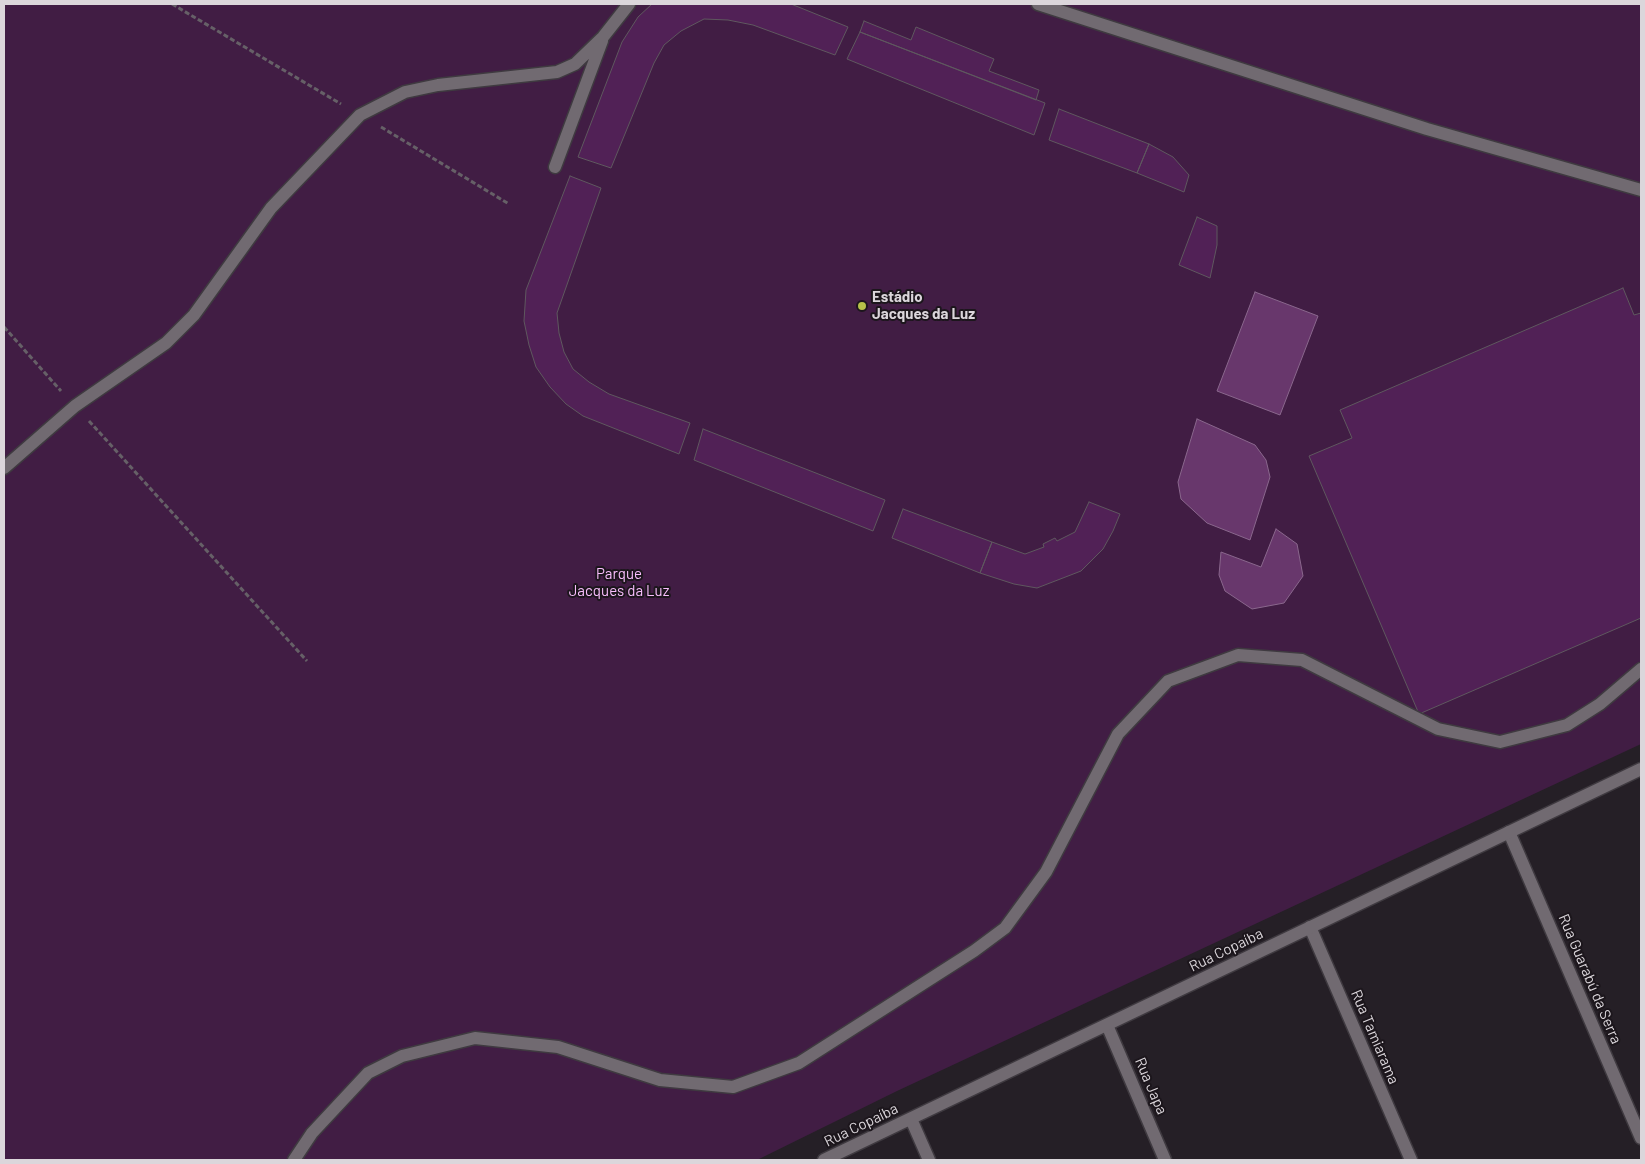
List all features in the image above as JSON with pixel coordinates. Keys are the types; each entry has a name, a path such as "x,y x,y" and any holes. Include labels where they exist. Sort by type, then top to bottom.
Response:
{"street":[{"path":"4,468 75,406 166,343 194,315 271,208 360,115 405,92 438,86 557,72 575,64 603,37 629,4"},
{"path":"1038,4 1427,129 1641,190"},
{"path":"555,167 603,37"},
{"path":"294,1160 312,1133 368,1073 402,1056 475,1038 558,1047 660,1080 733,1087 799,1063 974,951 1005,928 1046,872 1118,734 1168,681 1185,674 1238,655 1302,660 1438,729 1500,742 1566,725 1600,704 1641,669"},
{"name":"Rua Copaíba","path":"824,1160 1641,769"},
{"name":"Rua Guarabú da Serra","path":"1509,832 1641,1138"},
{"name":"Rua Tamiarama","path":"1310,927 1411,1160"},
{"name":"Rua Japa","path":"1107,1025 1165,1160"},
{"path":"911,1119 929,1160"}],"path":[{"path":"4,327 307,661"}],"green space":[{"name":"Parque Jacques da Luz","path":"4,4 1641,4 1641,744 897,1091 757,1160 4,1160"}],"shaded area":[{"path":"1255,292 1318,316 1280,415 1217,391"},
{"path":"1197,419 1255,445 1266,460 1270,477 1250,540 1207,523 1181,499 1178,482"},
{"path":"1276,529 1297,544 1303,576 1284,603 1252,609 1225,591 1219,575 1221,552 1261,567"}],"building":[{"path":"652,4 791,4 848,27 835,55 753,25 728,20 704,19 681,31 664,45 654,63 611,168 578,157 622,42 638,17"},
{"path":"864,21 911,40 916,27 994,59 989,71 1039,90 1036,100 860,32"},
{"path":"860,32 1045,103 1034,135 847,59"},
{"path":"1059,109 1149,144 1137,173 1049,140"},
{"path":"1149,144 1173,157 1189,175 1184,192 1137,173"},
{"path":"570,176 601,188 557,313 559,333 564,352 573,369 589,382 609,394 690,423 679,454 583,416 566,404 550,387 536,367 524,321 526,290"},
{"path":"1197,217 1217,226 1217,245 1210,278 1179,265"},
{"path":"1623,288 1634,315 1641,313 1641,618 1419,714 1309,456 1352,438 1340,410"},
{"path":"703,429 885,500 873,531 694,460"},
{"path":"1089,502 1120,514 1103,549 1081,571 1037,588 1014,584 980,573 992,542 1025,554 1044,547 1043,544 1055,538 1057,541 1075,532"},
{"path":"903,509 992,542 980,573 892,538"}],"place":[{"name":"Estádio Jacques da Luz","path":"862,306"}]}
